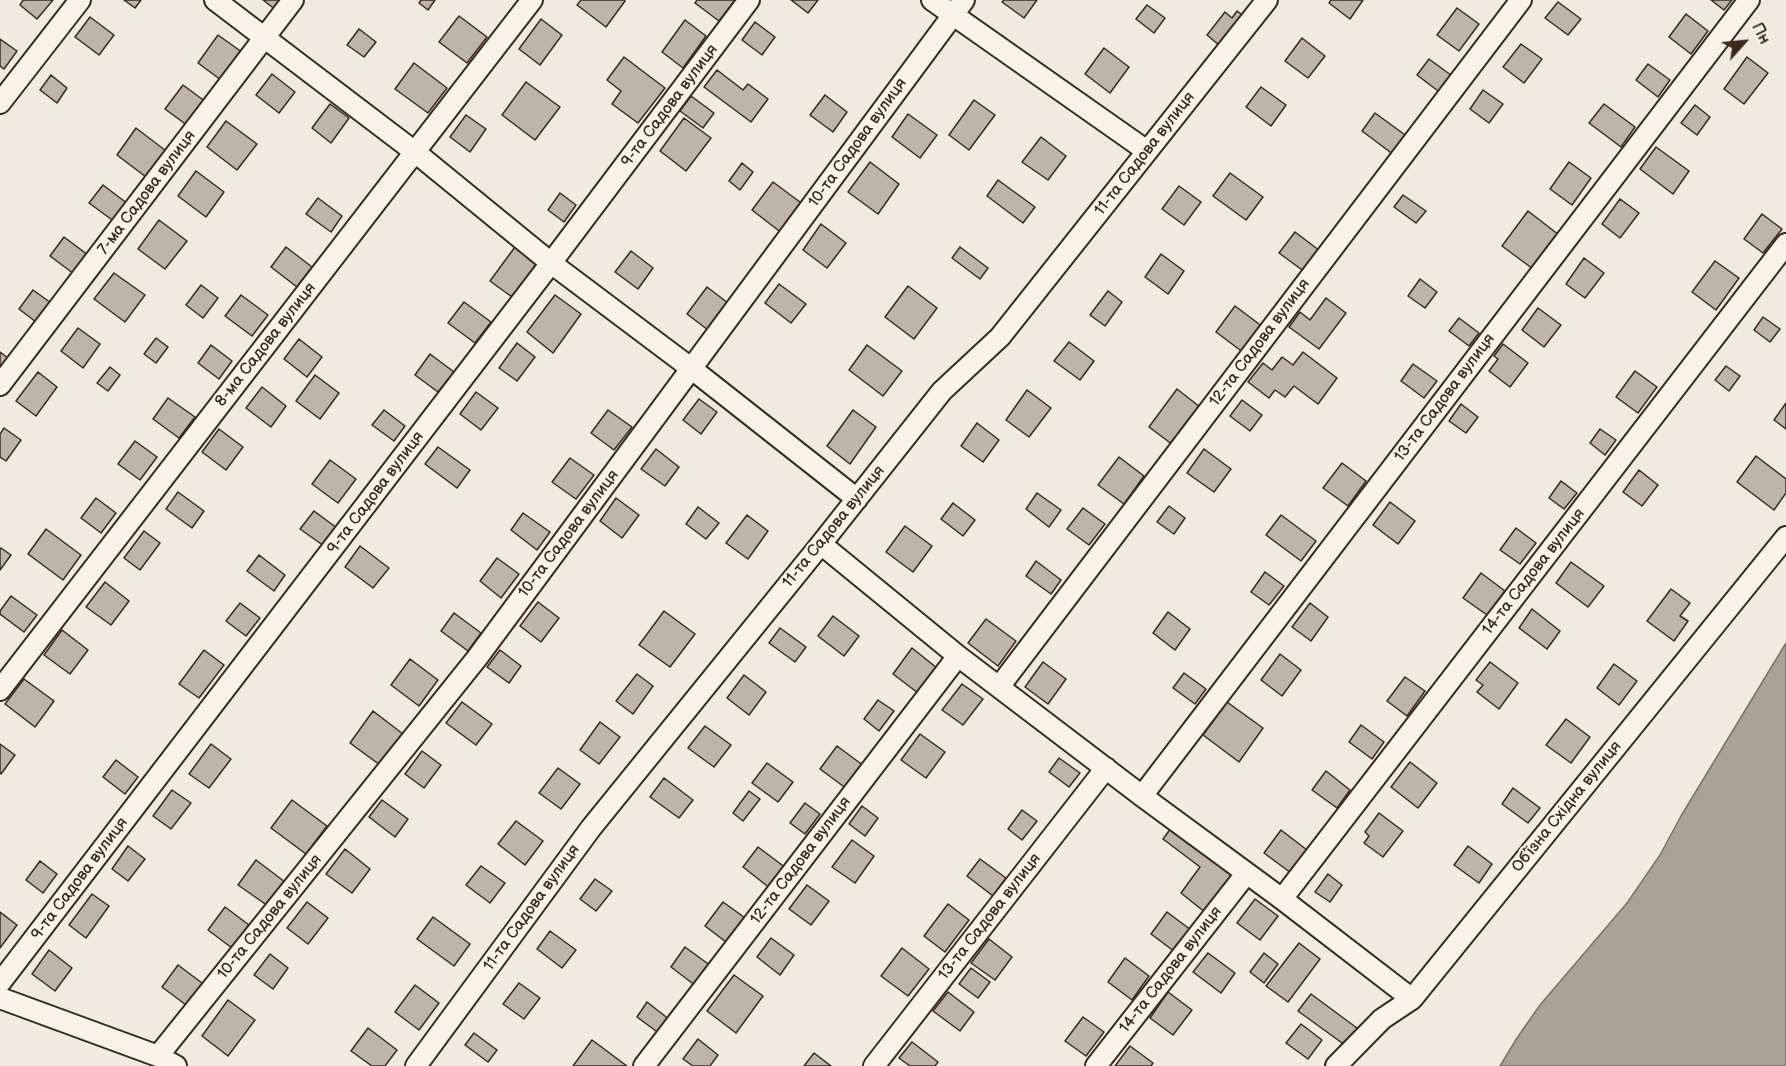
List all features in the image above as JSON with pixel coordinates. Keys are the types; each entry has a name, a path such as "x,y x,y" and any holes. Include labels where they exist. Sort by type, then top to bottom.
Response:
{"street":[{"path":"0,103 80,0"},
{"path":"214,0 415,152 551,263 692,369 857,499"},
{"name":"7-ма Садова вулиця","path":"0,385 293,0"},
{"name":"8-ма Садова вулиця","path":"0,690 532,0"},
{"name":"9-та Садова вулиця","path":"0,983 551,263 749,0"},
{"path":"932,0 958,8 1147,151"},
{"name":"11-та Садова вулиця","path":"416,1066 591,828 942,391 1000,338 1267,0"},
{"name":"12-та Садова вулиця","path":"999,687 1521,0"},
{"name":"13-та Садова вулиця","path":"1142,796 1749,0"},
{"name":"10-та Садова вулиця","path":"158,1056 477,658 958,8"},
{"name":"14-та Садова вулиця","path":"1282,899 1786,244"},
{"name":"Обʼїзна Східна вулиця","path":"1336,1066 1382,1019 1412,999 1786,537"},
{"path":"821,544 958,656 1412,999"},
{"name":"12-та Садова вулиця","path":"644,1066 958,656"},
{"name":"13-та Садова вулиця","path":"874,1066 1106,768"},
{"name":"14-та Садова вулиця","path":"1096,1066 1246,873"},
{"path":"0,998 158,1056 176,1066"}],"shaded area":[{"path":"1786,643 1786,1066 1500,1066 1540,1005 1627,903 1660,855 1681,816"}],"building":[{"path":"23,0 53,0 37,19 20,5"},
{"path":"124,0 141,0 135,8"},
{"path":"263,0 283,0 276,10"},
{"path":"421,0 435,0 428,10 419,3"},
{"path":"581,0 625,1 606,27 577,5"},
{"path":"697,0 735,0 719,21 695,3"},
{"path":"791,0 818,0 808,13"},
{"path":"1004,0 1037,0 1024,18 1002,2"},
{"path":"1331,0 1363,0 1350,19 1329,3"},
{"path":"1711,0 1732,0 1724,10"},
{"path":"1558,2 1581,19 1568,35 1545,18"},
{"path":"1147,5 1165,18 1154,33 1136,19"},
{"path":"1457,8 1479,24 1459,51 1437,35"},
{"path":"1237,11 1250,21 1226,51 1207,35 1225,12 1232,18"},
{"path":"1686,14 1708,31 1691,54 1669,37"},
{"path":"459,16 487,37 467,63 439,42"},
{"path":"90,17 114,35 99,55 75,37"},
{"path":"541,19 562,35 540,65 519,49"},
{"path":"685,20 706,36 683,68 662,52"},
{"path":"755,22 775,37 762,55 742,40"},
{"path":"359,29 376,42 364,57 347,45"},
{"path":"218,35 246,55 225,83 198,63"},
{"path":"1302,38 1325,56 1308,78 1285,61"},
{"path":"0,39 17,51 4,69 0,66"},
{"path":"1521,44 1542,59 1524,83 1503,67"},
{"path":"1104,48 1129,67 1110,93 1085,74"},
{"path":"624,57 665,88 638,123 612,104 621,91 607,80"},
{"path":"1747,57 1768,73 1744,104 1724,89"},
{"path":"1429,59 1455,78 1442,94 1417,75"},
{"path":"414,63 447,88 428,113 395,89"},
{"path":"1648,64 1670,80 1658,97 1636,80"},
{"path":"717,70 743,90 748,84 768,99 751,122 704,87"},
{"path":"272,74 295,92 279,113 256,95"},
{"path":"51,75 67,88 57,103 40,90"},
{"path":"526,82 560,107 535,140 502,115"},
{"path":"183,85 206,102 188,126 165,109"},
{"path":"1261,87 1286,105 1271,126 1246,107"},
{"path":"1483,90 1503,104 1489,123 1470,109"},
{"path":"825,95 847,112 833,132 810,115"},
{"path":"691,96 714,113 703,128 680,111"},
{"path":"974,100 995,115 969,150 949,135"},
{"path":"330,104 349,118 331,143 312,128"},
{"path":"1604,104 1635,127 1621,147 1589,123"},
{"path":"1695,105 1710,117 1697,135 1681,123"},
{"path":"1375,113 1408,137 1394,155 1362,131"},
{"path":"908,114 937,135 920,158 892,137"},
{"path":"466,115 486,129 470,152 450,137"},
{"path":"684,118 711,138 686,171 660,151"},
{"path":"226,121 257,144 237,170 207,147"},
{"path":"136,128 170,154 150,180 117,155"},
{"path":"1041,137 1066,156 1048,180 1022,162"},
{"path":"1656,147 1689,171 1673,194 1640,169"},
{"path":"870,162 899,184 878,214 848,192"},
{"path":"1569,162 1591,178 1572,205 1550,189"},
{"path":"742,163 753,172 740,190 729,181"},
{"path":"196,171 224,192 206,217 178,196"},
{"path":"1230,173 1263,197 1246,220 1213,196"},
{"path":"998,180 1035,207 1023,223 987,196"},
{"path":"773,182 804,205 783,234 752,210"},
{"path":"103,185 128,204 115,222 89,203"},
{"path":"1179,186 1201,202 1184,225 1162,209"},
{"path":"560,193 576,205 564,222 548,210"},
{"path":"1403,195 1426,211 1416,223 1394,207"},
{"path":"318,198 342,216 331,232 306,214"},
{"path":"1620,199 1639,213 1620,238 1602,224"},
{"path":"1528,211 1559,235 1533,269 1502,246"},
{"path":"1762,214 1782,229 1763,253 1744,239"},
{"path":"159,220 187,241 165,269 138,249"},
{"path":"821,224 846,243 827,268 803,250"},
{"path":"1295,232 1324,254 1309,275 1279,253"},
{"path":"64,237 88,255 74,274 50,256"},
{"path":"286,247 312,267 297,287 271,267"},
{"path":"515,247 537,263 512,297 490,281"},
{"path":"960,247 988,268 980,279 952,258"},
{"path":"631,251 653,268 638,289 615,272"},
{"path":"1161,254 1184,271 1168,294 1145,277"},
{"path":"1584,258 1604,273 1585,298 1566,284"},
{"path":"1715,261 1739,278 1716,310 1692,292"},
{"path":"114,273 145,295 125,322 94,299"},
{"path":"1420,279 1437,292 1425,308 1408,296"},
{"path":"779,284 806,304 791,323 765,303"},
{"path":"201,285 218,298 203,318 186,305"},
{"path":"908,286 937,308 914,339 885,317"},
{"path":"707,287 728,303 708,330 687,314"},
{"path":"33,290 54,305 40,325 19,309"},
{"path":"1108,291 1122,302 1105,326 1090,315"},
{"path":"241,295 268,315 252,336 225,316"},
{"path":"555,295 581,314 553,353 527,332"},
{"path":"1326,298 1346,313 1319,349 1289,327 1300,312 1310,320"},
{"path":"464,302 491,322 475,343 448,323"},
{"path":"1235,306 1263,327 1244,353 1216,332"},
{"path":"1538,308 1561,325 1544,347 1522,330"},
{"path":"1763,317 1780,329 1770,342 1754,330"},
{"path":"1459,318 1479,333 1469,346 1449,331"},
{"path":"78,328 100,344 83,368 61,351"},
{"path":"156,338 168,347 156,363 144,354"},
{"path":"299,339 322,357 307,377 284,359"},
{"path":"1069,342 1094,361 1080,380 1054,361"},
{"path":"517,343 535,357 517,381 499,368"},
{"path":"1503,344 1528,363 1510,387 1489,371 1498,359 1494,356"},
{"path":"211,345 232,361 219,379 198,363"},
{"path":"867,345 902,371 883,396 849,370"},
{"path":"0,352 8,358 0,369"},
{"path":"1303,352 1337,378 1318,404 1294,386 1285,397 1275,390 1269,398 1248,382 1263,363 1272,370 1282,357 1293,365"},
{"path":"430,354 454,372 438,392 415,375"},
{"path":"1413,364 1437,381 1424,398 1401,381"},
{"path":"1726,366 1740,376 1729,391 1715,380"},
{"path":"110,367 120,375 108,391 97,383"},
{"path":"1635,371 1657,387 1638,413 1616,397"},
{"path":"38,372 57,387 36,416 16,401"},
{"path":"315,375 339,393 320,419 296,401"},
{"path":"262,387 286,406 271,427 246,408"},
{"path":"1177,389 1200,407 1173,445 1149,427"},
{"path":"1027,390 1051,408 1029,437 1006,420"},
{"path":"476,392 498,408 481,430 460,414"},
{"path":"168,398 195,417 179,438 153,419"},
{"path":"699,399 717,412 701,434 683,420"},
{"path":"1242,400 1262,415 1250,431 1230,416"},
{"path":"1786,403 1786,429 1774,420"},
{"path":"1461,404 1478,417 1466,433 1449,421"},
{"path":"384,410 405,426 394,441 372,425"},
{"path":"608,410 632,427 614,450 591,433"},
{"path":"853,410 876,427 850,464 827,446"},
{"path":"977,423 999,440 983,462 961,446"},
{"path":"4,428 21,440 6,461 0,457 0,434"},
{"path":"219,429 243,447 226,470 202,452"},
{"path":"1600,429 1616,440 1605,455 1590,443"},
{"path":"135,441 157,457 140,480 118,464"},
{"path":"438,447 470,470 457,488 425,464"},
{"path":"656,449 679,467 665,486 641,469"},
{"path":"1204,449 1231,469 1214,492 1187,473"},
{"path":"1756,456 1786,479 1786,493 1774,510 1737,482"},
{"path":"1119,457 1144,476 1124,504 1098,485"},
{"path":"570,458 594,475 576,499 552,482"},
{"path":"330,460 356,479 338,503 312,484"},
{"path":"1342,463 1366,481 1348,506 1323,488"},
{"path":"1639,470 1658,485 1642,506 1623,492"},
{"path":"1561,481 1577,493 1564,509 1549,498"},
{"path":"178,492 204,511 192,528 166,509"},
{"path":"1037,493 1061,510 1049,527 1026,509"},
{"path":"96,498 116,513 101,533 81,518"},
{"path":"616,498 639,515 622,538 600,521"},
{"path":"1390,502 1415,521 1398,544 1373,525"},
{"path":"953,503 975,520 963,536 941,519"},
{"path":"1169,506 1185,518 1174,534 1157,522"},
{"path":"698,507 719,523 706,539 686,524"},
{"path":"1083,508 1105,524 1089,545 1067,529"},
{"path":"314,511 337,528 324,546 300,529"},
{"path":"523,513 550,532 537,550 511,530"},
{"path":"747,515 768,531 748,559 726,543"},
{"path":"1281,515 1316,541 1301,561 1266,535"},
{"path":"905,526 932,546 913,572 886,552"},
{"path":"1516,528 1536,543 1520,564 1500,550"},
{"path":"46,529 81,555 63,580 28,554"},
{"path":"144,531 160,543 140,570 124,558"},
{"path":"360,546 389,568 373,588 345,567"},
{"path":"0,549 11,555 0,570"},
{"path":"259,555 285,575 274,591 247,571"},
{"path":"497,558 519,574 501,598 480,581"},
{"path":"1036,561 1061,580 1051,594 1026,576"},
{"path":"1571,562 1604,586 1588,607 1556,583"},
{"path":"1265,572 1284,586 1269,605 1251,592"},
{"path":"1481,573 1505,591 1487,615 1463,598"},
{"path":"105,582 129,601 111,625 86,607"},
{"path":"1671,589 1690,603 1680,616 1688,621 1674,641 1647,621"},
{"path":"11,596 37,615 24,632 0,614"},
{"path":"538,602 559,618 541,642 520,626"},
{"path":"240,603 260,618 246,636 226,621"},
{"path":"1310,603 1328,617 1311,641 1292,627"},
{"path":"1532,609 1560,631 1547,649 1519,628"},
{"path":"664,611 695,634 670,667 639,645"},
{"path":"1168,612 1190,629 1175,650 1153,633"},
{"path":"454,613 481,633 468,651 441,631"},
{"path":"833,616 859,636 844,656 818,636"},
{"path":"986,619 1016,641 998,666 968,643"},
{"path":"780,628 806,647 795,662 769,643"},
{"path":"62,630 88,650 70,674 44,655"},
{"path":"912,648 937,668 918,693 893,674"},
{"path":"204,650 224,665 199,698 179,684"},
{"path":"500,650 521,666 509,683 487,667"},
{"path":"1280,654 1301,670 1282,696 1261,680"},
{"path":"410,659 438,680 419,706 391,685"},
{"path":"1043,662 1066,679 1048,704 1025,687"},
{"path":"1490,662 1518,683 1499,709 1477,692 1483,685 1476,680"},
{"path":"1614,664 1637,681 1619,705 1597,688"},
{"path":"1184,673 1206,689 1195,704 1173,688"},
{"path":"637,674 653,686 633,714 616,701"},
{"path":"744,675 766,692 749,715 727,698"},
{"path":"1405,677 1425,691 1407,716 1387,701"},
{"path":"24,679 54,701 35,727 5,704"},
{"path":"962,684 983,699 963,725 942,710"},
{"path":"878,700 894,711 879,731 864,719"},
{"path":"462,702 492,724 476,745 446,723"},
{"path":"1227,702 1263,728 1239,762 1203,735"},
{"path":"373,711 403,734 380,765 350,743"},
{"path":"1566,719 1590,737 1571,763 1546,745"},
{"path":"600,722 620,737 599,764 580,750"},
{"path":"1361,725 1384,742 1372,759 1349,742"},
{"path":"705,726 731,745 714,767 688,748"},
{"path":"920,734 945,752 926,778 901,760"},
{"path":"0,744 15,755 1,774 0,773"},
{"path":"211,744 231,759 209,788 189,774"},
{"path":"837,746 864,766 847,789 820,769"},
{"path":"422,751 441,765 424,788 405,774"},
{"path":"1059,758 1080,773 1069,787 1049,772"},
{"path":"116,760 138,777 125,794 103,777"},
{"path":"1410,762 1437,783 1418,808 1391,787"},
{"path":"767,763 793,782 778,802 752,783"},
{"path":"558,768 580,784 561,809 539,793"},
{"path":"1326,771 1350,790 1337,808 1312,790"},
{"path":"664,778 693,800 679,818 650,797"},
{"path":"1513,788 1540,808 1528,823 1502,804"},
{"path":"172,790 191,803 171,829 153,816"},
{"path":"749,791 760,799 743,821 733,813"},
{"path":"292,800 327,826 306,854 271,828"},
{"path":"382,800 408,819 395,837 369,817"},
{"path":"805,803 820,814 805,834 790,823"},
{"path":"862,806 878,818 865,836 849,824"},
{"path":"1022,810 1037,821 1022,840 1008,829"},
{"path":"1379,813 1403,831 1383,857 1364,843 1369,836 1365,832"},
{"path":"516,821 543,841 525,865 498,844"},
{"path":"1174,824 1237,871 1206,913 1181,893 1200,867 1163,839"},
{"path":"1281,830 1311,853 1295,876 1264,853"},
{"path":"852,840 874,856 855,883 832,867"},
{"path":"128,846 145,859 128,881 112,869"},
{"path":"1468,846 1492,864 1479,883 1454,865"},
{"path":"758,847 786,868 771,889 743,867"},
{"path":"345,849 370,869 352,893 326,874"},
{"path":"980,859 1006,878 993,896 967,876"},
{"path":"256,860 285,882 268,906 238,885"},
{"path":"40,861 57,874 43,893 26,880"},
{"path":"481,866 505,883 490,903 466,885"},
{"path":"1328,874 1342,885 1330,902 1315,892"},
{"path":"595,879 612,891 596,911 580,899"},
{"path":"807,885 829,901 811,925 789,909"},
{"path":"92,894 109,906 86,938 69,925"},
{"path":"1255,899 1278,916 1260,940 1237,923"},
{"path":"307,902 328,918 308,944 287,928"},
{"path":"723,902 748,920 730,945 705,926"},
{"path":"948,904 969,920 945,952 924,936"},
{"path":"225,907 253,928 236,951 208,930"},
{"path":"0,912 17,925 0,948"},
{"path":"1167,912 1191,930 1175,952 1151,934"},
{"path":"433,917 470,944 454,966 417,939"},
{"path":"550,931 576,950 562,968 537,949"},
{"path":"771,938 794,955 780,975 757,957"},
{"path":"989,939 1012,957 995,980 971,963"},
{"path":"1299,943 1320,959 1288,1002 1266,986"},
{"path":"685,947 711,966 696,986 671,967"},
{"path":"902,948 929,969 908,996 881,976"},
{"path":"49,950 72,968 55,991 32,974"},
{"path":"1208,953 1235,973 1221,993 1193,972"},
{"path":"1264,953 1278,964 1264,983 1250,972"},
{"path":"270,954 288,968 273,989 254,975"},
{"path":"1125,958 1149,976 1132,1000 1108,982"},
{"path":"178,965 206,986 190,1008 162,987"},
{"path":"971,968 990,982 978,998 959,984"},
{"path":"734,975 763,996 736,1033 707,1011"},
{"path":"519,983 540,998 524,1019 503,1004"},
{"path":"415,985 439,1003 419,1030 395,1012"},
{"path":"948,992 974,1012 960,1031 933,1011"},
{"path":"1168,992 1192,1010 1173,1035 1150,1018"},
{"path":"1311,994 1361,1031 1349,1048 1298,1011"},
{"path":"228,1000 255,1020 228,1056 202,1036"},
{"path":"647,1002 670,1020 660,1034 637,1017"},
{"path":"1083,1017 1104,1032 1086,1056 1065,1041"},
{"path":"1301,1024 1322,1040 1308,1059 1286,1043"},
{"path":"368,1028 397,1050 385,1066 372,1066 351,1051"},
{"path":"474,1033 497,1050 488,1062 465,1045"},
{"path":"698,1039 718,1055 710,1066 693,1066 683,1059"},
{"path":"592,1040 627,1066 573,1066"},
{"path":"912,1042 938,1062 935,1066 910,1066 899,1058"},
{"path":"1130,1046 1153,1063 1151,1066 1115,1066"},
{"path":"814,1053 831,1066 804,1066"}]}
